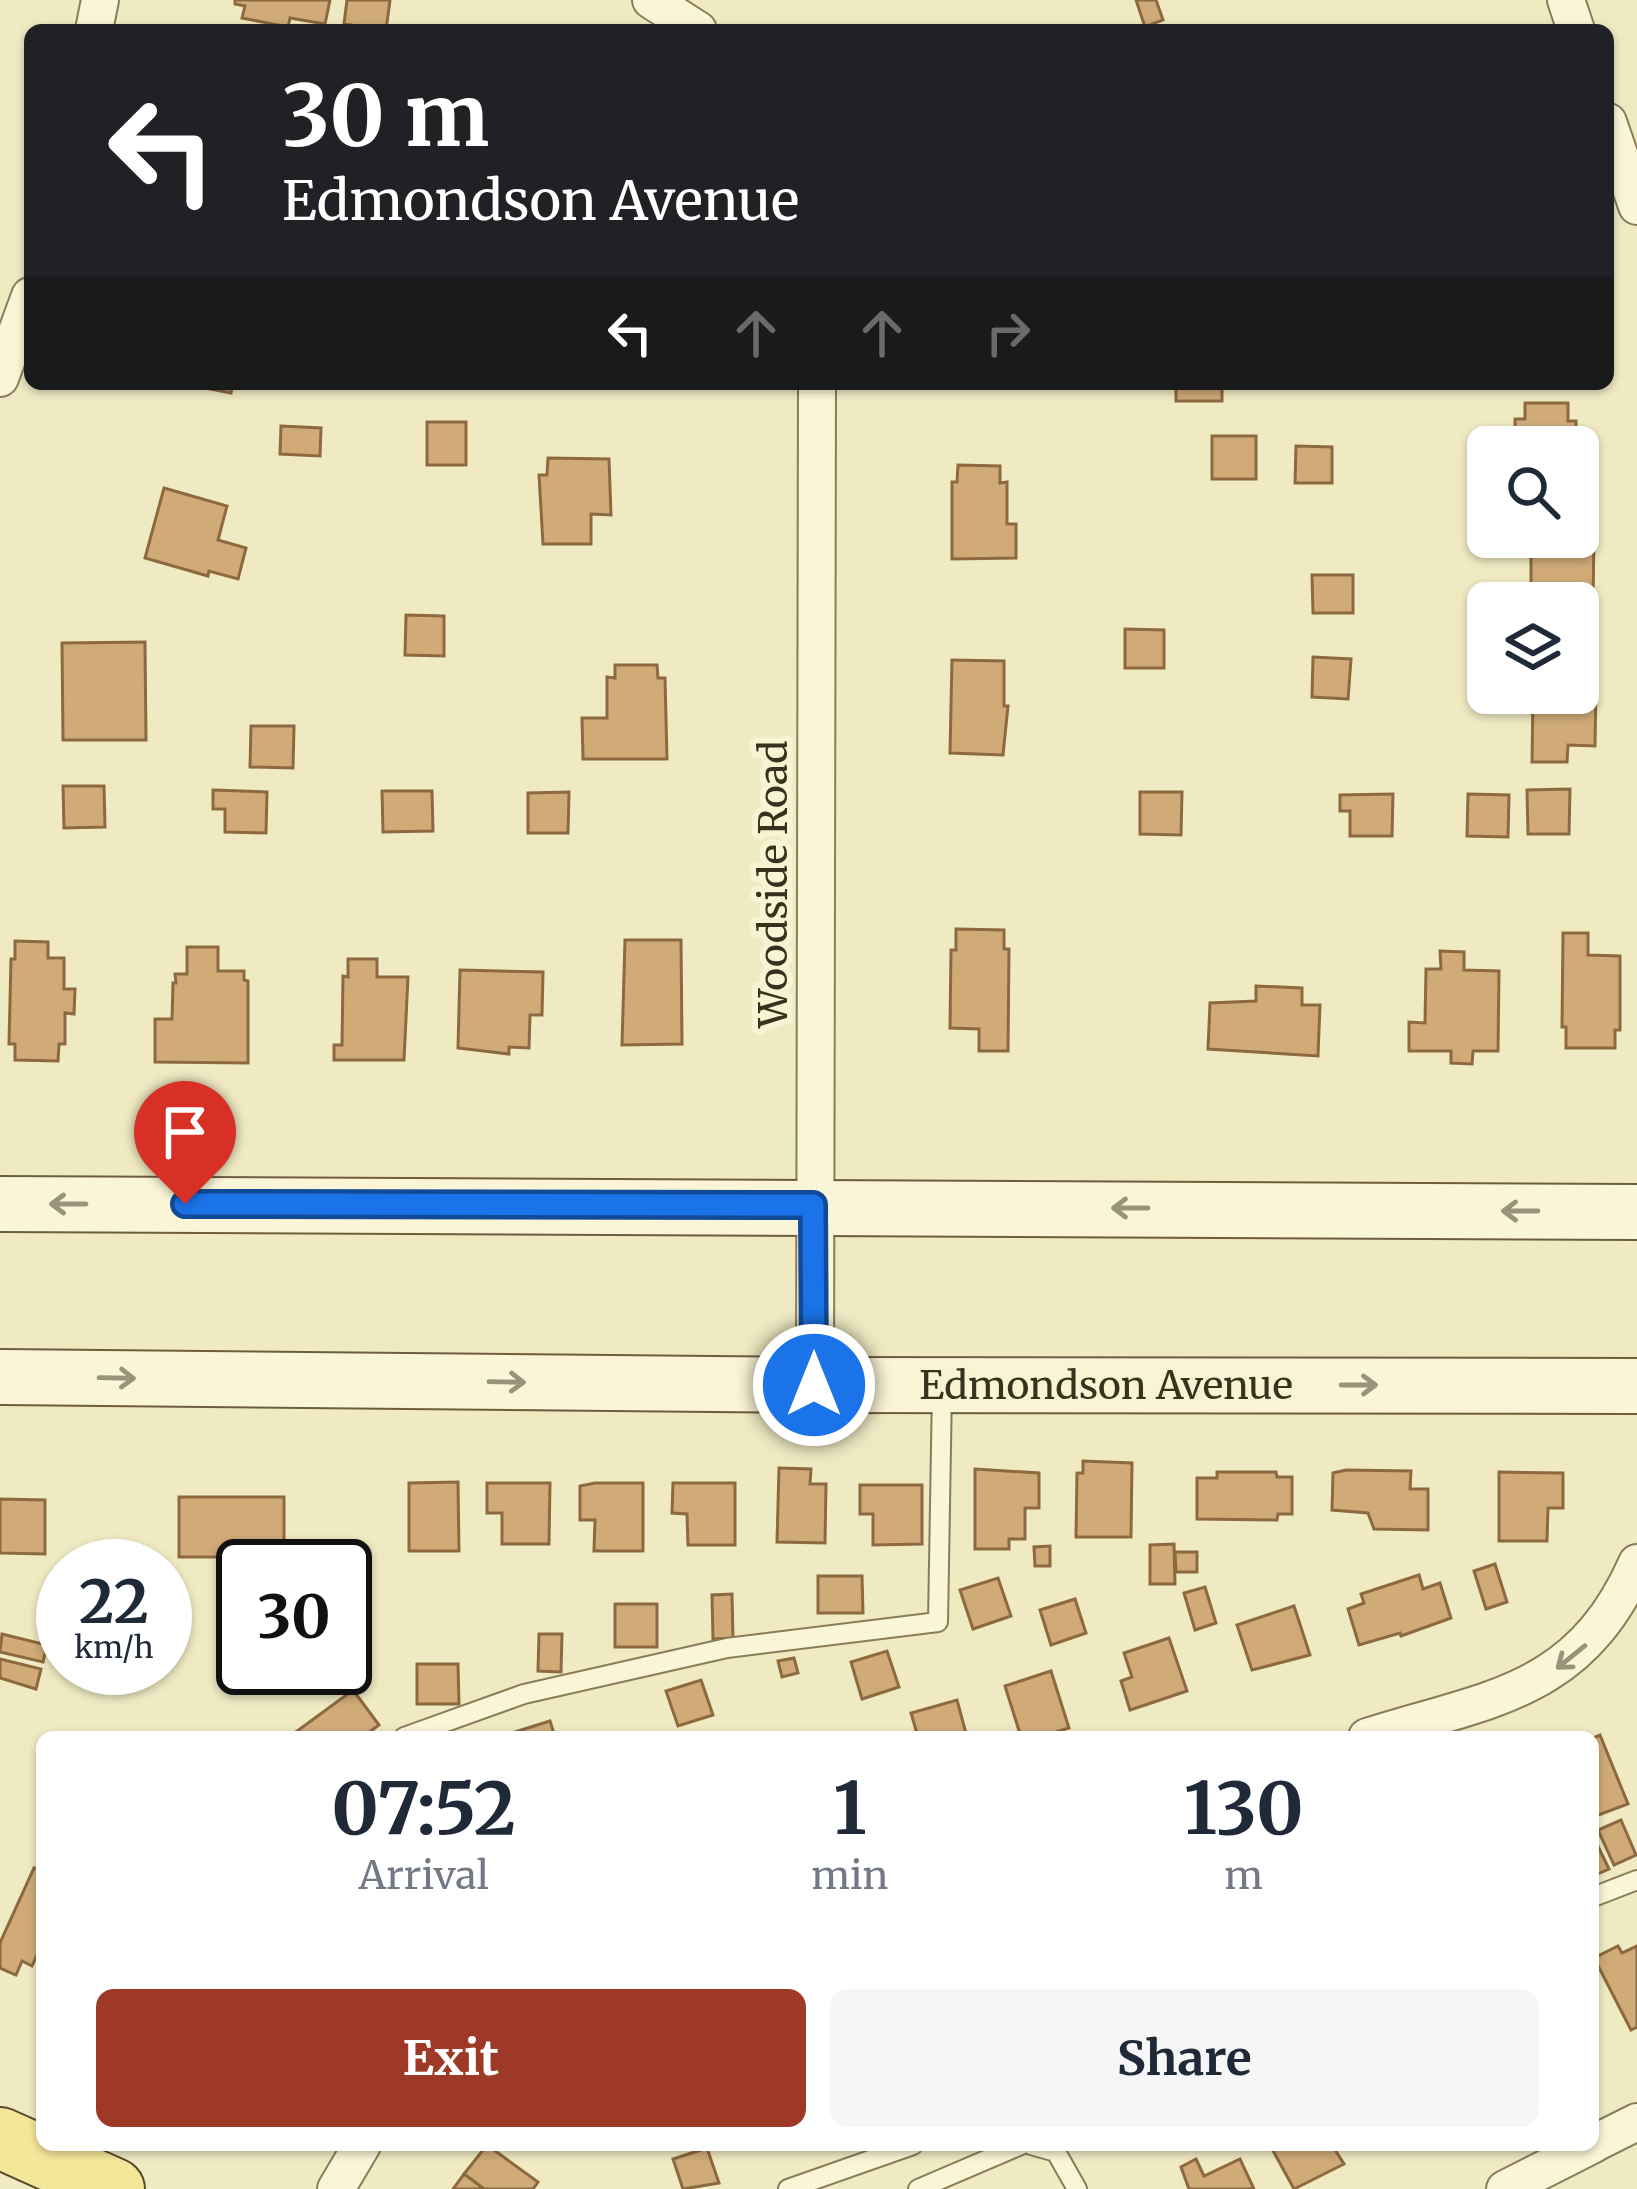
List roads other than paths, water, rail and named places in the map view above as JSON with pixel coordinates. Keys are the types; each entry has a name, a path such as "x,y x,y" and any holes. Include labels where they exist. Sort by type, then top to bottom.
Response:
{"main road":[{"path":"0,1204 1637,1211"},
{"name":"Edmondson Avenue","path":"0,1377 1637,1386"},
{"path":"0,2138 114,2189"}],"street":[{"path":"651,0 689,24"},
{"path":"1614,139 1637,206"},
{"path":"0,378 24,312"},
{"name":"Woodside Road","path":"814,1385 817,390"},
{"path":"1385,1731 1505,1694 1550,1674 1592,1640 1622,1598 1637,1563"},
{"path":"1599,2142 1637,2122"},
{"path":"336,2189 358,2151"},
{"path":"1504,2189 1581,2151"}],"lane":[{"path":"421,1731 524,1694 727,1648 938,1622 942,1385"},
{"path":"1599,1895 1637,1880"},
{"path":"788,2189 896,2151"},
{"path":"918,2189 1007,2151"},
{"path":"1052,2151 1077,2189"}]}
